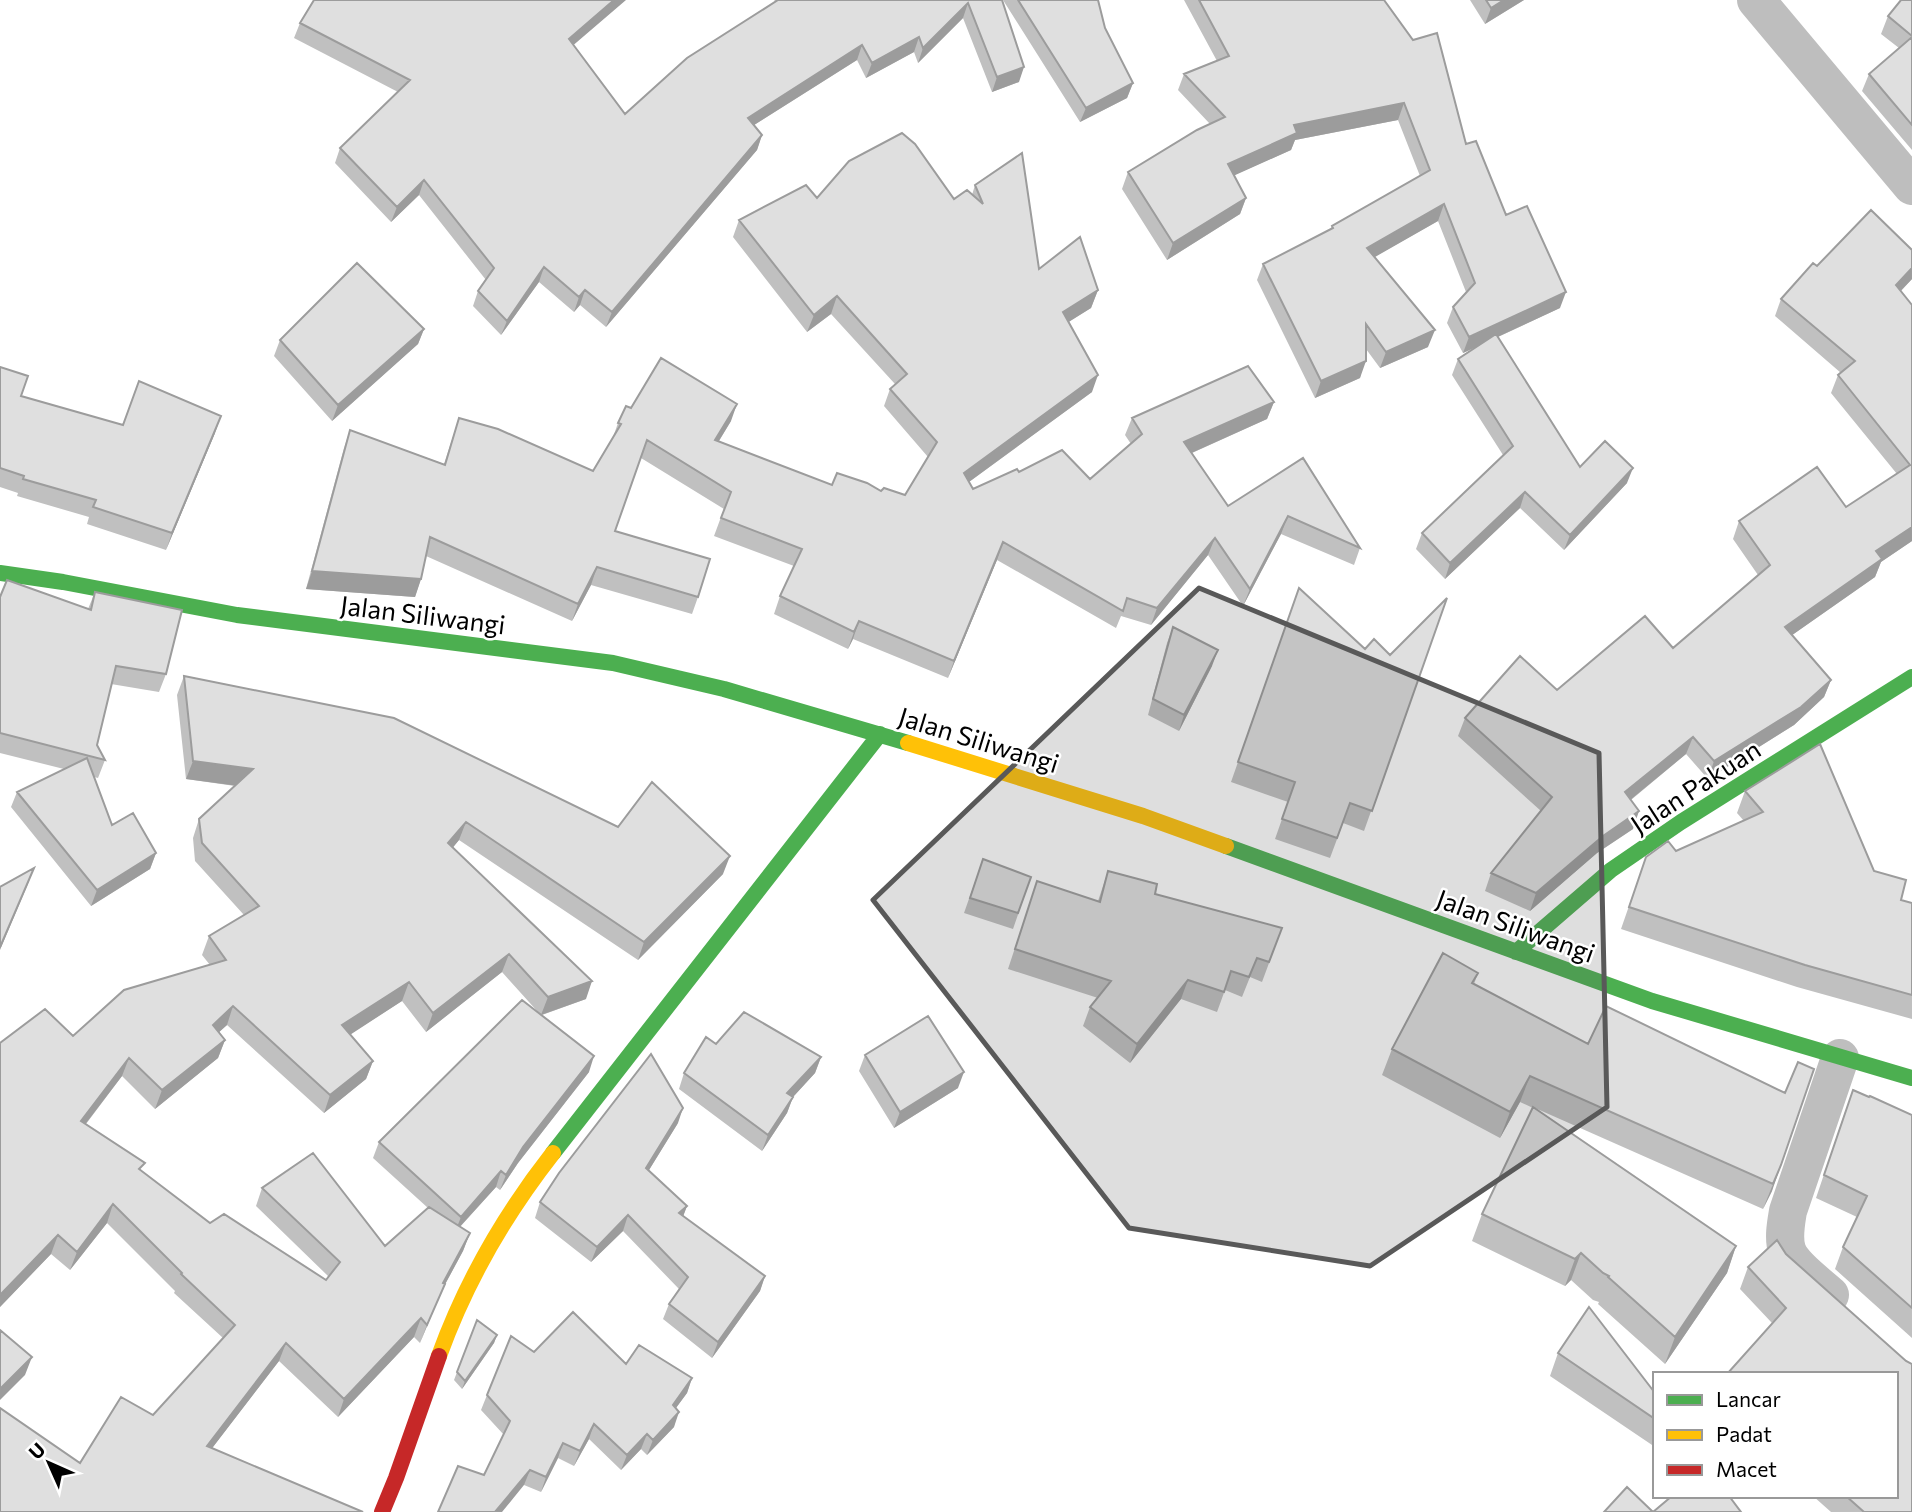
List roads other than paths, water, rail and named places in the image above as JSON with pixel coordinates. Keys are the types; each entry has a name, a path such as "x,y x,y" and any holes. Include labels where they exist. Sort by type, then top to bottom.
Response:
{"main road":[{"name":"Jalan Siliwangi","path":"0,573 63,582 237,615 613,663 724,689 880,734 1143,816 1652,1001 1912,1078"},
{"name":"Jalan Pakuan","path":"1516,952 1611,870 1681,822 1912,677"},
{"path":"382,1512 448,1332 486,1254 535,1177 880,734"}],"street":[{"path":"1756,0 1912,186"},
{"path":"1840,1058 1788,1210 1786,1248 1792,1260 1857,1319"}]}
